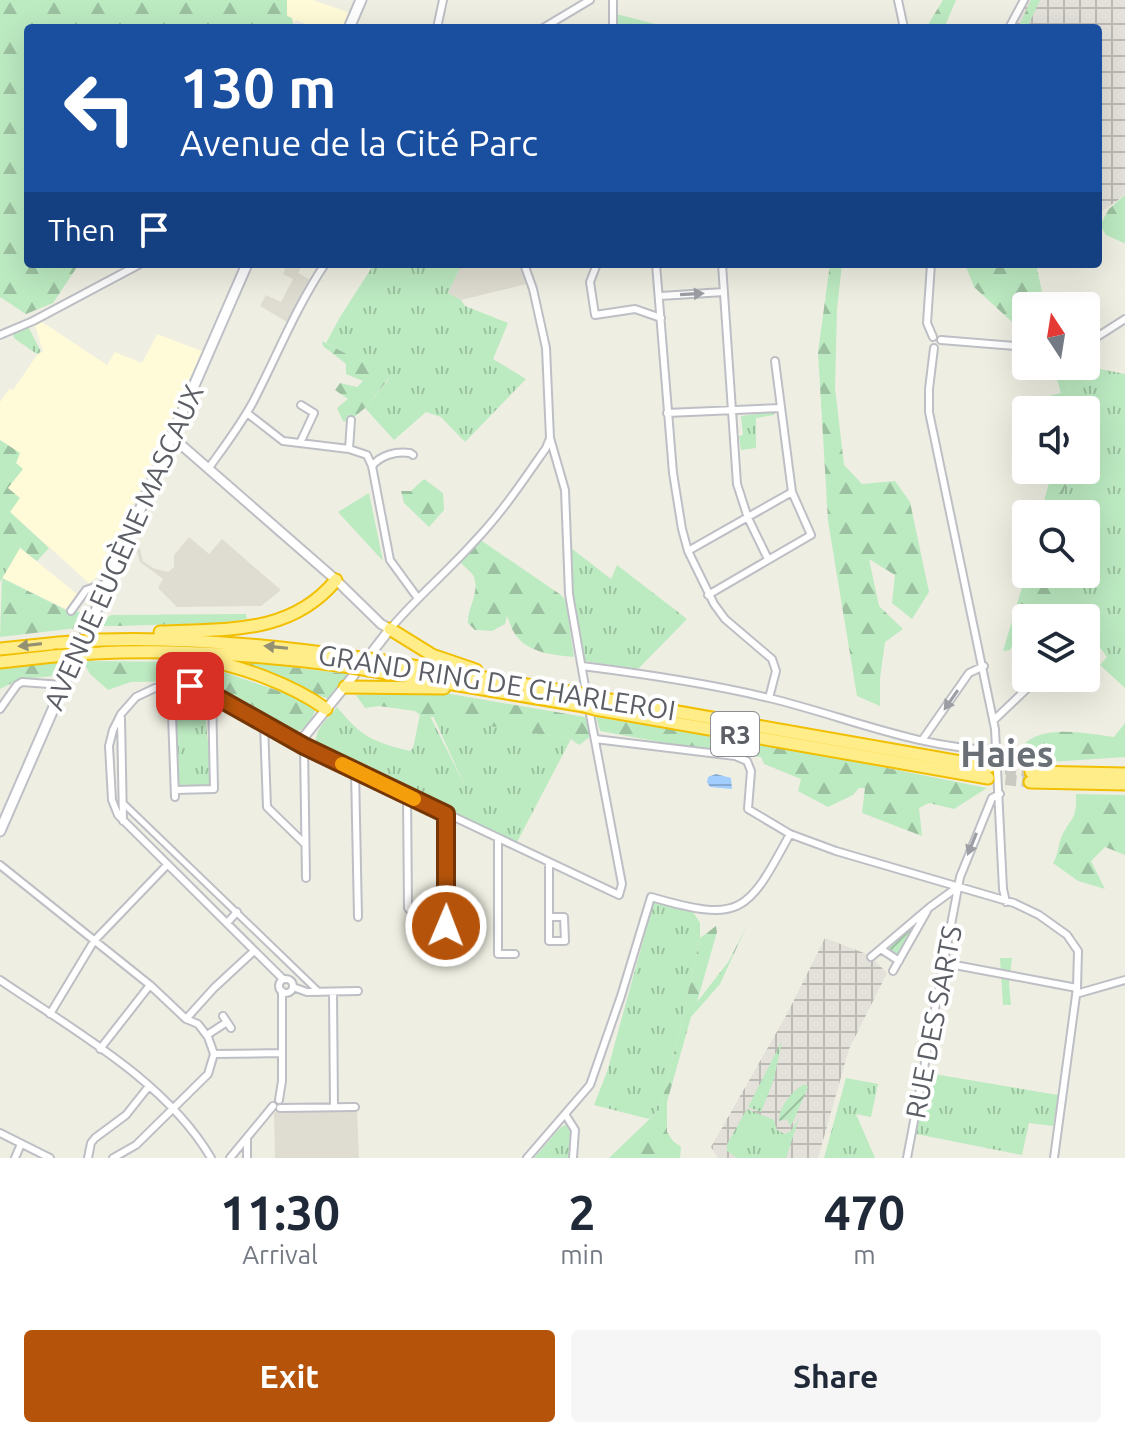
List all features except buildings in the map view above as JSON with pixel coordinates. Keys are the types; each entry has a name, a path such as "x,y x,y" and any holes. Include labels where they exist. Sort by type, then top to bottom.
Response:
{"highway":[{"path":"136,639 152,633 237,628 287,618 314,604 336,580"},
{"path":"390,629 432,655 485,672 499,680"},
{"name":"GRAND RING DE CHARLEROI","path":"0,649 136,639 234,643 353,657 499,680 588,701"},
{"path":"175,652 185,657 231,666 311,699 326,709"},
{"name":"GRAND RING DE CHARLEROI","path":"0,662 93,653 175,652 233,655 349,671 373,660 467,685 588,701 989,772"},
{"path":"345,687 449,688 467,685"},
{"path":"1059,773 1069,768 1125,766"},
{"path":"1125,774 1059,773 1030,777 1073,784 1125,784"},
{"path":"1073,784 1080,791 1125,792"}],"main road":[{"path":"351,24 361,0"},
{"name":"AVENUE EUGÈNE MASCAUX","path":"0,831 245,268"}],"street":[{"path":"438,24 443,0"},
{"path":"550,24 590,0"},
{"path":"613,0 613,24"},
{"path":"898,0 903,24"},
{"path":"1011,24 1024,0"},
{"path":"0,335 132,268"},
{"path":"208,469 247,413 290,324 323,268"},
{"path":"358,991 307,992 293,987 289,979 283,979 254,951 123,821 112,800 109,746 121,714 136,697 155,688 201,688 302,744 407,796 619,895 622,889 569,594 565,490 550,438 546,348 525,268"},
{"path":"595,268 590,282 595,315 635,309 661,318"},
{"path":"656,268 673,473 688,551 708,595 725,619 772,659 776,671 769,698"},
{"path":"722,268 737,484 748,518 768,559"},
{"path":"931,268 927,323 933,337 1012,346"},
{"path":"660,296 724,292"},
{"path":"1100,335 1125,319"},
{"path":"933,337 930,342 934,348 929,412 994,720 1006,902"},
{"path":"934,348 941,346 941,340"},
{"path":"708,595 811,535 792,492 775,361"},
{"path":"300,443 314,413 301,405"},
{"path":"667,413 781,408"},
{"path":"247,413 283,441 349,449 367,455 372,466 390,560 417,597"},
{"path":"349,449 351,420"},
{"path":"171,436 390,629"},
{"path":"373,660 390,629 417,597 473,544 505,507 550,438"},
{"path":"372,466 384,456 395,453 413,455"},
{"path":"688,551 792,492"},
{"path":"71,611 86,590 107,583"},
{"path":"582,666 658,674 769,698 923,739 966,748 997,750"},
{"path":"923,739 969,673 984,666"},
{"path":"306,878 302,744 345,687 349,671"},
{"path":"0,709 22,682 62,685"},
{"path":"171,687 175,793 214,789 212,694"},
{"path":"994,720 1023,692"},
{"path":"121,714 123,821"},
{"path":"264,724 267,807 305,844"},
{"path":"595,739 735,756 747,761 751,771 748,809 790,834 836,851 1006,902 1039,915 1067,935 1078,951 1076,991 1054,1158"},
{"path":"355,770 358,917"},
{"name":"RUE DES SARTS","path":"907,1158 963,865 992,797 1000,794"},
{"path":"407,796 408,908 445,943 446,814"},
{"path":"123,803 320,992"},
{"path":"292,831 305,826"},
{"path":"527,1158 590,1085 651,897 693,909 713,911 743,903 761,884 790,834"},
{"path":"498,838 498,954 515,954"},
{"path":"549,862 549,917 549,941 565,941 564,917 549,917"},
{"path":"0,865 150,985 186,1019 198,1024 207,1035 214,1054 208,1074 136,1145 113,1158"},
{"path":"50,1014 94,941 167,865"},
{"path":"871,957 959,886"},
{"path":"893,971 930,907"},
{"path":"227,923 237,912"},
{"path":"881,949 899,961"},
{"path":"186,1019 254,951"},
{"path":"944,963 1076,991 1125,980"},
{"path":"230,1158 277,1105 282,1053 282,991 279,986 283,979"},
{"path":"0,980 100,1049 175,1107 211,1158"},
{"path":"100,1049 150,985"},
{"path":"282,991 289,992 293,987"},
{"path":"333,992 334,1107"},
{"path":"207,1035 227,1022"},
{"path":"214,1054 282,1053"},
{"path":"88,1158 95,1138 126,1115 149,1086"},
{"path":"277,1105 355,1107"},
{"path":"565,1114 575,1130 573,1158"},
{"path":"0,1133 50,1158"},
{"path":"247,1138 247,1158"},
{"path":"15,1158 21,1144"}],"shaded area":[{"path":"287,0 313,0 350,13 345,24 306,24 291,21 287,16"},
{"path":"1024,0 1125,0 1125,195 1102,211 1102,24 1010,24"},
{"path":"285,268 301,268 298,273 309,279 287,322 260,306 266,295 281,302 293,279 283,274"},
{"path":"460,268 520,268 526,284 461,300 448,293"},
{"path":"39,320 107,365 115,352 142,363 157,334 202,351 103,573 89,583 10,512 7,489 20,453 0,440 0,402 43,351 34,323"},
{"path":"189,537 209,554 222,539 281,590 261,606 177,607 158,588 163,579 140,562 137,551 132,548 140,549 143,561 153,568 168,572 174,567 174,555"},
{"path":"20,548 77,594 66,609 2,578"},
{"path":"825,938 869,955 887,973 849,1049 818,1158 718,1158 711,1147 787,1014"},
{"path":"357,1109 359,1158 275,1158 274,1113 279,1110"}],"green space":[{"path":"0,0 287,0 287,16 292,18 293,24 24,24 24,268 76,268 53,303 26,314 0,297"},
{"path":"943,0 956,0 946,24 928,24"},
{"path":"1031,0 1040,0 1029,24 1020,24"},
{"path":"616,14 655,24 618,24"},
{"path":"1125,195 1125,243 1106,235 1102,228 1109,209"},
{"path":"371,268 460,268 448,293 465,306 508,323 493,359 526,379 465,442 441,417 426,412 394,440 365,408 390,378 326,343"},
{"path":"829,268 842,268 835,388 844,465 862,484 895,481 910,502 929,592 912,619 892,603 895,575 869,559 879,606 903,629 885,642 880,706 857,696 828,521 818,352"},
{"path":"967,268 1037,268 1042,292 1012,292 1012,322 974,287"},
{"path":"28,326 41,352 37,354 15,339 12,333"},
{"path":"322,341 390,377 365,408 348,422 343,421 337,408 348,399 335,390 340,383 357,387 363,381 346,374 346,364 323,346"},
{"path":"1100,369 1125,374 1125,688 1100,665 1107,657 1100,648 1100,604 1055,604 1051,588 1100,588 1100,500 1061,500 1066,484 1100,484 1100,396 1074,396 1064,380 1100,380"},
{"path":"1057,380 1064,380 1074,396 1048,396 1061,393"},
{"path":"774,412 774,415 756,418 756,448 741,450 741,416"},
{"path":"0,440 20,453 16,463 23,469 8,488 20,498 10,512 49,548 37,561 9,539 4,547 0,544"},
{"path":"424,479 443,493 444,510 429,527 404,503 401,491 411,491"},
{"path":"1049,484 1066,484 1061,500 1044,500"},
{"path":"369,493 383,561 338,512"},
{"path":"9,538 20,548 0,582 0,544 4,546"},
{"path":"479,541 566,601 574,657 542,652 526,645 515,634 507,616 505,624 492,631 475,630 468,623 475,583 473,575 461,563"},
{"path":"571,548 611,579 617,565 687,619 638,669 585,661 573,602"},
{"path":"2,578 68,611 83,612 77,628 0,637"},
{"path":"1022,588 1051,588 1056,604 1017,604"},
{"path":"246,614 247,619 218,623 104,626 101,622 111,615"},
{"path":"1012,621 1012,646 1010,650 1003,651"},
{"path":"225,659 348,674 330,698 326,698"},
{"path":"83,661 184,662 212,668 308,701 315,711 309,725 297,732 213,688 191,681 131,682 108,690 90,674"},
{"path":"60,662 55,676 20,679 0,689 0,669"},
{"path":"176,691 207,697 204,702 212,785 208,789 178,790"},
{"path":"439,692 585,717 591,736 579,745 571,739 420,715 415,711 379,706 365,708 356,695"},
{"path":"337,707 369,737 410,751 420,715 430,716 465,786 433,716 571,739 517,842 317,748 318,731"},
{"path":"596,717 807,752 987,788 954,809 929,803 919,808 922,836 862,813 865,788 859,788 853,795 828,807 798,791 801,779 764,764 761,757 600,731"},
{"path":"1125,723 1125,757 1049,762 1043,755 1031,758 1019,750 1028,741 1050,733 1077,732 1114,737"},
{"path":"1076,794 1125,795 1125,855 1105,847 1091,861 1105,889 1078,881 1053,863 1061,838 1074,814"},
{"path":"654,901 693,912 700,923 700,938 659,1110 649,1119 594,1105 607,1072"},
{"path":"920,921 898,955 888,951 890,943"},
{"path":"748,923 720,984 691,1017 667,1102 667,1132 681,1147 680,1158 609,1158 659,1110 700,938 716,926 717,932 697,1002 729,961"},
{"path":"1000,958 1012,958 1009,984 1011,1005 1003,1005"},
{"path":"782,1041 774,1079 761,1112 748,1107"},
{"path":"928,1073 1058,1095 1053,1126 1029,1123 1022,1155 916,1134"},
{"path":"846,1078 878,1084 871,1117 856,1114 875,1158 824,1158"},
{"path":"804,1084 808,1087 792,1124 790,1126 787,1119 779,1121 787,1100"},
{"path":"747,1109 774,1120 777,1130 785,1134 791,1131 799,1118 786,1158 737,1158 727,1151 727,1144"},
{"path":"567,1124 571,1127 569,1158 534,1158 560,1128"}],"water":[{"path":"716,774 731,778 732,789 710,787 708,777"}],"tunnel":[{"path":"989,767 1031,772"},
{"path":"989,778 1030,782"}],"slow traffic":[{"path":"342,764 414,799"}],"district":[{"name":"Haies","path":"1007,753"}],"route":[{"path":"190,686 201,688 304,746 446,814 446,926"}]}
